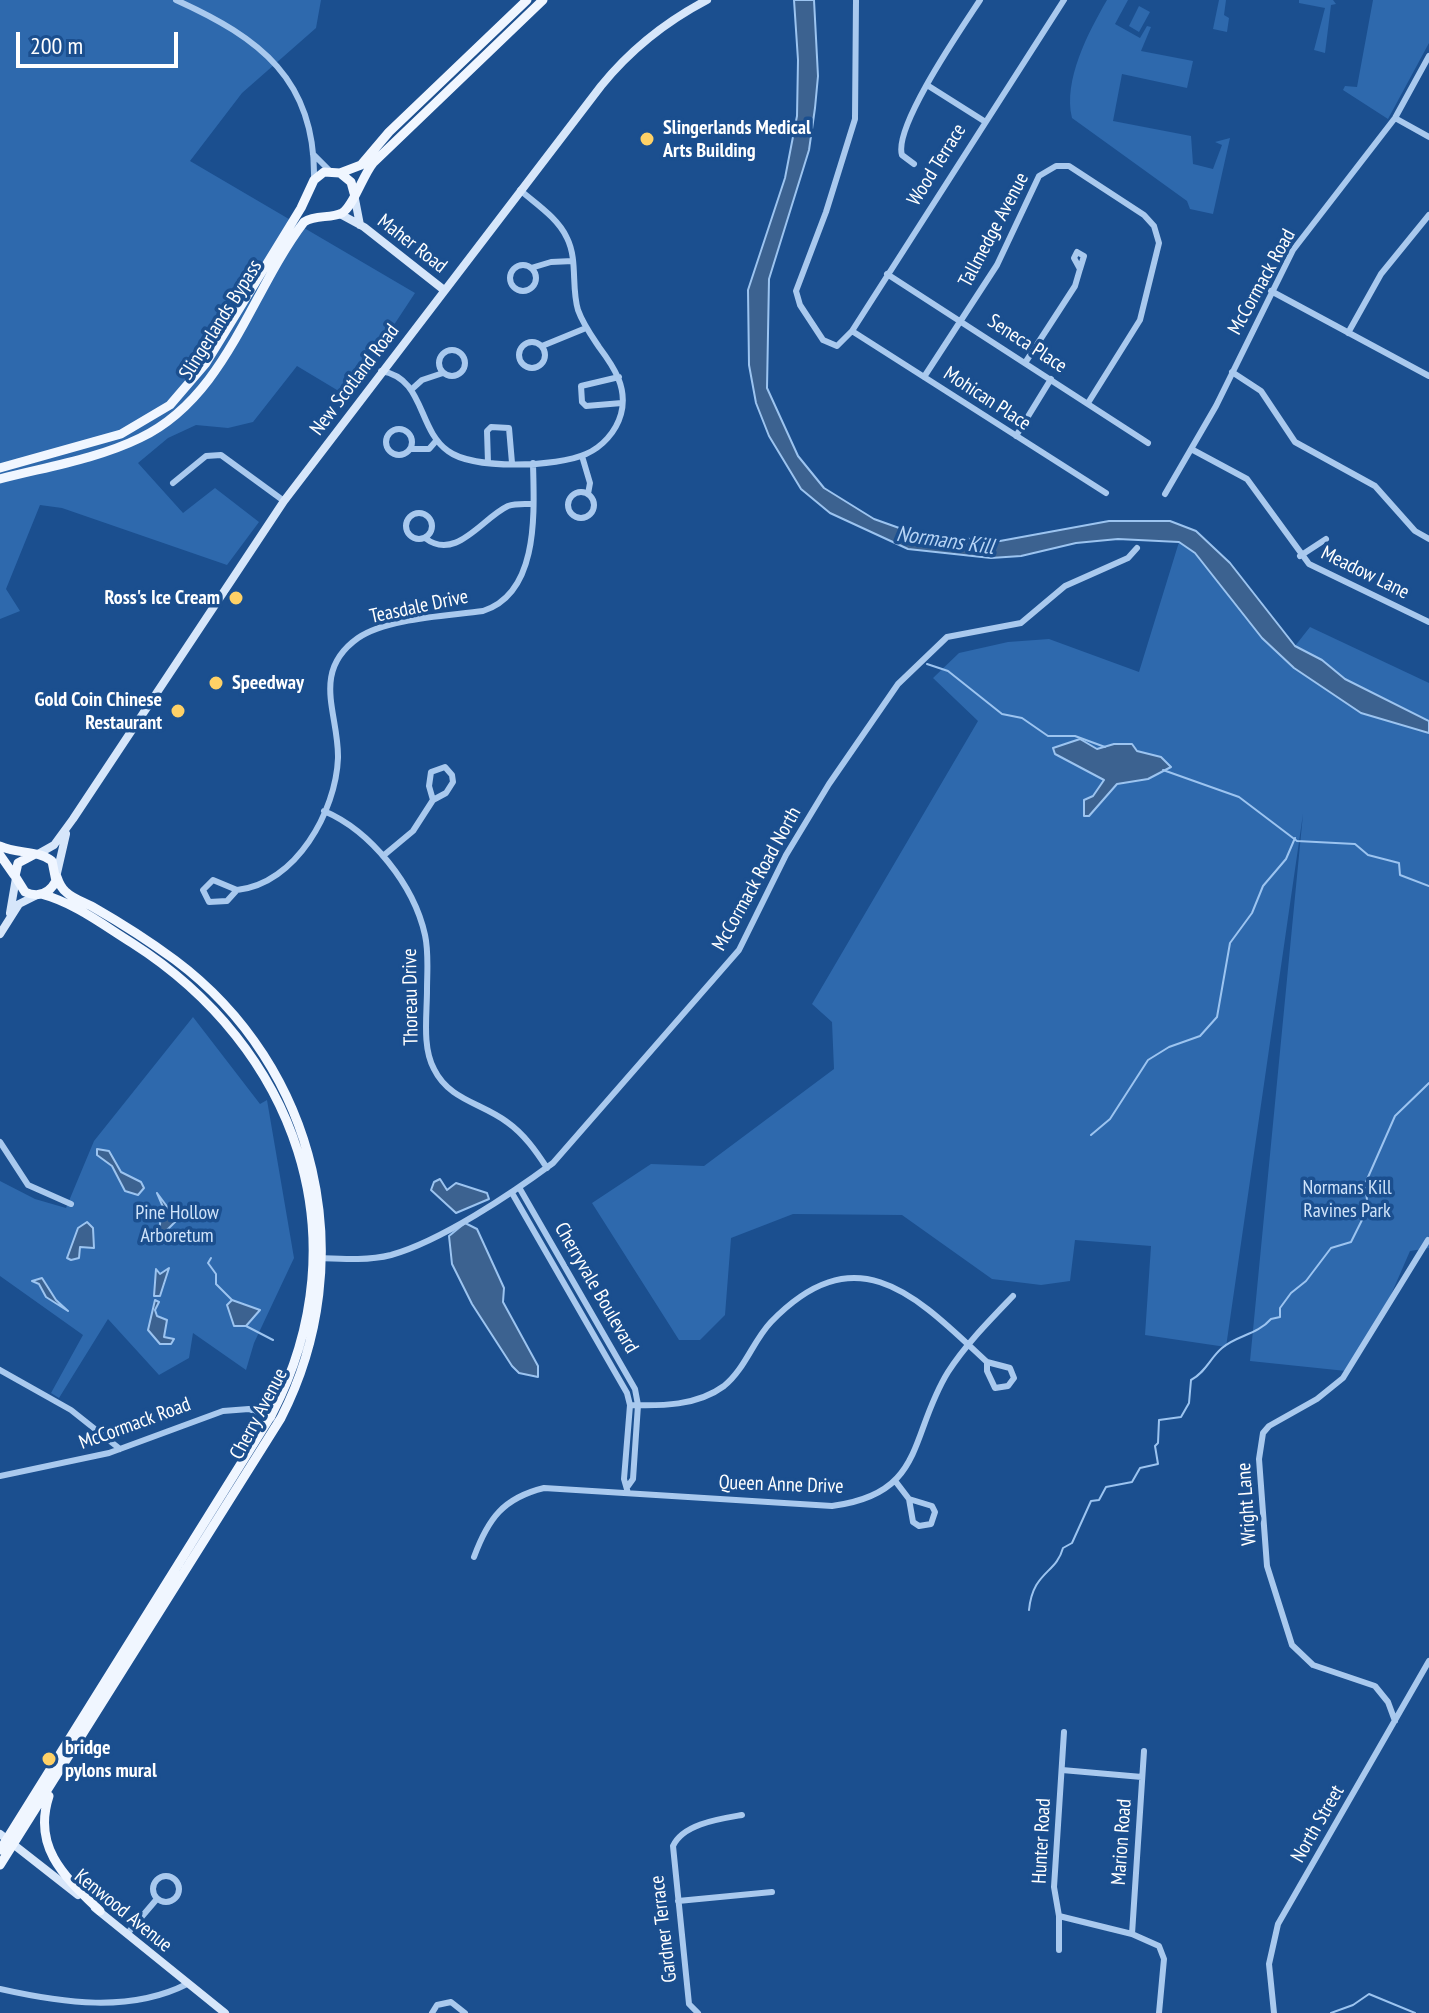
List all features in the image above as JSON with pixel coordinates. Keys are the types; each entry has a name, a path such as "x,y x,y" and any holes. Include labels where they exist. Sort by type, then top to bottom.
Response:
{"main road":[{"path":"527,0 400,121 361,165 314,180 309,194 314,207 326,215 340,214 351,203 354,193 377,159 543,0"},
{"path":"335,172 351,182 354,193"},
{"name":"Slingerlands Bypass","path":"0,468 121,434 170,405 206,363 309,194"},
{"name":"Slingerlands Bypass","path":"0,479 111,449 152,432 177,414 216,369 300,228 309,218 326,215"},
{"path":"0,846 37,854 52,861 57,875 52,888 40,895 25,892 0,855"},
{"path":"15,877 18,863 37,854"},
{"name":"Cherry Avenue","path":"0,1850 69,1750 274,1420 309,1349 318,1258 320,1209 308,1150 287,1094 257,1044 228,1008 196,977 146,940 66,893 57,875"},
{"name":"Cherry Avenue","path":"40,895 68,903 167,966 211,1004 239,1037 272,1086 294,1139 308,1194 318,1258"},
{"path":"49,1781 43,1815 46,1845 60,1871 100,1911"},
{"name":"Cherry Avenue","path":"0,1865 7,1839"}],"street":[{"path":"176,0 237,30 294,85 304,106 314,180"},
{"name":"New Scotland Road","path":"37,854 54,845 73,819 284,501 520,190 623,59 662,27 707,0"},
{"name":"Wood Terrace","path":"856,0 855,119 796,291 800,305 823,340 837,346 852,331 1064,0"},
{"path":"914,164 900,149 927,85 980,0"},
{"name":"McCormack Road","path":"1165,494 1193,450 1293,250 1395,118 1429,56"},
{"path":"927,85 984,121"},
{"path":"1395,118 1429,137"},
{"path":"312,152 335,172"},
{"name":"Tallmedge Avenue","path":"924,377 997,265 1035,183 1044,172 1069,166 1083,172 1144,215 1156,231 1159,249 1140,320 1088,403"},
{"path":"381,371 398,376 412,389 436,441 458,458 488,463 533,463 582,456 610,436 622,403 619,377 586,328 578,310 573,261 566,234 520,190"},
{"name":"Maher Road","path":"354,193 360,225"},
{"name":"Maher Road","path":"340,214 360,225 444,290"},
{"path":"1348,333 1381,274 1429,215"},
{"path":"531,268 535,279 531,287 524,290 512,285 512,270 523,265 531,268 551,262 573,261"},
{"path":"1025,363 1075,286 1080,269"},
{"name":"Seneca Place","path":"887,274 1148,443"},
{"path":"1271,291 1428,374"},
{"path":"542,346 545,354 543,362 536,367 524,364 520,357 523,346 531,342 542,346 586,328"},
{"name":"Mohican Place","path":"852,331 1106,493"},
{"path":"412,389 422,380 443,373 455,376 462,372 465,360 461,353 452,350 444,353 439,361 443,373"},
{"path":"393,356 398,376"},
{"path":"1232,372 1254,384 1295,442 1375,486 1415,531 1429,539"},
{"path":"619,377 581,386 581,397 586,406 622,403"},
{"path":"1016,436 1051,379"},
{"path":"488,463 487,431 500,427 509,428 512,463"},
{"path":"410,449 412,441 409,433 401,428 388,433 385,441 391,452 403,454 410,449 429,449 436,441"},
{"name":"Meadow Lane","path":"1193,450 1247,479 1300,556 1330,577 1429,622"},
{"path":"173,483 206,456 221,455 284,501"},
{"path":"582,456 590,483 588,494 593,501 592,513 585,518 573,516 568,505 571,496 579,492 588,494"},
{"name":"Teasdale Drive","path":"237,890 213,880 205,885 203,895 209,902 219,903 227,901 237,890 262,883 289,864 306,844 324,811 333,787 338,756 329,687 343,652 356,640 385,626 483,611 505,600 523,571 533,504 533,463"},
{"path":"425,538 432,528 431,520 422,513 413,514 407,521 409,534 439,545 451,544 506,507 533,504"},
{"path":"1300,556 1326,539"},
{"name":"McCormack Road North","path":"318,1258 374,1258 401,1251 520,1189 547,1168 739,950 786,855 829,784 898,684 947,637 1021,623 1065,586 1128,558 1137,548"},
{"path":"383,856 413,831 433,800 446,793 453,782 452,775 445,767 431,772 429,786 433,800"},
{"name":"Thoreau Drive","path":"324,811 350,822 383,856 416,908 426,940 428,1045 434,1071 451,1092 510,1124 547,1168"},
{"name":"New Scotland Road","path":"57,875 73,819"},
{"path":"10,914 15,877"},
{"path":"0,934 19,904 40,895"},
{"path":"0,1142 28,1185 71,1204"},
{"name":"Cherryvale Boulevard","path":"520,1189 556,1250 634,1405"},
{"name":"Cherryvale Boulevard","path":"512,1193 589,1316"},
{"name":"Wright Lane","path":"1395,1721 1388,1702 1375,1686 1313,1665 1292,1645 1267,1566 1259,1459 1263,1433 1269,1426 1317,1399 1343,1378 1428,1240"},
{"path":"548,1254 556,1250"},
{"path":"628,1489 633,1479 634,1405 699,1399 724,1386 743,1365 769,1324 786,1309 806,1295 849,1279 882,1281 908,1292 987,1362 1010,1368 1014,1378 1008,1386 995,1388 987,1371 987,1362"},
{"name":"Queen Anne Drive","path":"474,1557 491,1517 507,1502 525,1492 561,1487 628,1489 832,1506 859,1502 896,1482 915,1453 947,1373 968,1344 1013,1296"},
{"path":"0,1370 71,1410 121,1449"},
{"name":"McCormack Road","path":"0,1476 72,1464 223,1411 249,1409 274,1420"},
{"path":"896,1482 909,1499 913,1522 919,1526 931,1524 935,1512 932,1506 909,1499"},
{"name":"North Street","path":"1274,2013 1269,1977 1273,1936 1429,1661"},
{"name":"Hunter Road","path":"1059,1950 1059,1916 1054,1887 1064,1732"},
{"name":"Marion Road","path":"1132,1934 1144,1751"},
{"path":"1062,1770 1142,1777"},
{"name":"Gardner Terrace","path":"698,2013 689,2004 672,1855 676,1838 707,1823 742,1815"},
{"name":"Kenwood Avenue","path":"7,1839 225,2013"},
{"path":"127,1934 156,1900 155,1881 166,1876 176,1880 179,1890 173,1899 156,1900"},
{"path":"678,1901 772,1892"},
{"path":"1059,1916 1132,1934 1159,1946 1164,1959 1159,2013"},
{"path":"0,1989 52,2001 110,2007 148,2002 170,1995 187,1984"},
{"path":"432,2013 437,2005 451,2002 465,2013"}],"green space":[{"path":"0,0 321,0 316,28 242,93 190,161 415,293 347,396 297,366 253,422 228,428 196,425 168,438 138,463 183,513 215,488 259,522 227,565 62,508 40,505 6,589 20,611 0,619"},
{"path":"1107,0 1128,0 1115,24 1140,38 1147,26 1151,27 1141,51 1193,61 1187,88 1122,74 1113,121 1191,136 1193,164 1213,169 1222,145 1215,142 1230,138 1213,214 1190,209 1187,201 1072,118 1070,103 1074,73 1085,42"},
{"path":"1219,0 1226,0 1224,15 1229,18 1227,32 1213,29"},
{"path":"1299,0 1333,0 1336,4 1331,5 1325,53 1314,50 1325,8 1299,3"},
{"path":"1373,0 1429,0 1429,43 1388,119 1343,90 1345,86 1357,87"},
{"path":"1139,6 1150,12 1139,32 1129,26"},
{"name":"Normans Kill Ravines Park","path":"1179,542 1195,553 1262,638 1294,668 1361,713 1429,733 1429,1248 1410,1251 1390,1297 1346,1371 1250,1361 1303,814 1226,1347 1145,1335 1151,1246 1075,1240 1070,1281 1041,1285 992,1279 902,1215 793,1214 731,1238 725,1315 700,1340 679,1340 592,1203 651,1164 704,1166 834,1069 832,1022 812,1004 978,721 933,678 959,653 1008,642 1049,639 1139,672"},
{"path":"1310,627 1429,683 1429,721 1345,679 1322,660 1295,646"},
{"name":"Pine Hollow Arboretum","path":"193,1017 260,1104 267,1100 294,1258 254,1343 246,1370 193,1333 189,1358 159,1375 108,1319 59,1398 51,1393 83,1335 0,1276 0,1181 35,1199 66,1208 94,1141"}],"water":[{"name":"Normans Kill","path":"794,0 814,0 818,76 809,150 769,279 767,388 798,456 824,488 874,519 916,534 1000,541 1109,521 1170,521 1196,531 1230,563 1295,646 1322,660 1345,679 1429,721 1429,733 1361,713 1294,668 1262,638 1195,553 1179,542 1118,539 1076,543 1021,556 991,558 908,549 830,513 801,489 769,436 756,403 749,365 748,290 785,178 797,116 798,60"},
{"path":"1080,739 1097,749 1114,744 1132,744 1137,751 1161,757 1171,767 1148,779 1117,784 1089,816 1084,816 1084,800 1093,796 1104,780 1055,754 1053,748"},
{"path":"97,1149 109,1151 121,1172 141,1182 144,1188 138,1195 125,1191 112,1166 97,1155"},
{"path":"440,1179 447,1190 456,1183 487,1193 489,1199 456,1213 431,1190 434,1182"},
{"path":"157,1193 177,1220 161,1236 158,1235 163,1207"},
{"path":"87,1222 93,1228 94,1248 80,1247 79,1258 71,1260 67,1258 78,1228"},
{"path":"465,1223 477,1229 504,1288 503,1302 538,1366 538,1377 519,1373 512,1366 472,1304 452,1264 449,1236"},
{"path":"169,1268 160,1296 154,1296 156,1269 160,1274"},
{"path":"42,1278 56,1300 68,1311 46,1297 39,1284 32,1281"},
{"path":"155,1300 159,1302 155,1310 157,1316 167,1320 164,1337 174,1339 171,1344 160,1344 148,1330"},
{"path":"232,1300 260,1310 246,1326 234,1326 227,1305"}],"waterway":[{"path":"927,664 948,671 1002,714 1022,718 1048,736 1075,736 1105,747"},
{"path":"1163,770 1239,797 1297,841 1355,844 1368,855 1399,863 1400,875 1429,886"},
{"path":"1091,1135 1110,1119 1148,1060 1169,1047 1200,1036 1217,1017 1230,943 1252,913 1263,886 1286,859 1295,838"},
{"path":"1029,1610 1035,1588 1060,1557 1063,1548 1072,1543 1091,1501 1099,1500 1106,1487 1132,1482 1140,1468 1158,1464 1155,1446 1158,1443 1159,1420 1181,1417 1189,1403 1191,1380 1228,1344 1280,1317 1280,1308 1291,1293 1306,1281 1331,1248 1351,1242 1368,1208 1365,1184 1395,1116 1429,1083"},
{"path":"211,1258 208,1263 216,1274 216,1284 232,1300"},
{"path":"246,1326 273,1340"},
{"path":"1331,2013 1353,2005 1369,1994 1415,2013"}],"place":[{"name":"Slingerlands Medical Arts Building","path":"647,139"},
{"name":"Ross's Ice Cream","path":"236,598"},
{"name":"Speedway","path":"216,683"},
{"name":"Gold Coin Chinese Restaurant","path":"178,711"},
{"name":"bridge pylons mural","path":"49,1759"}]}
